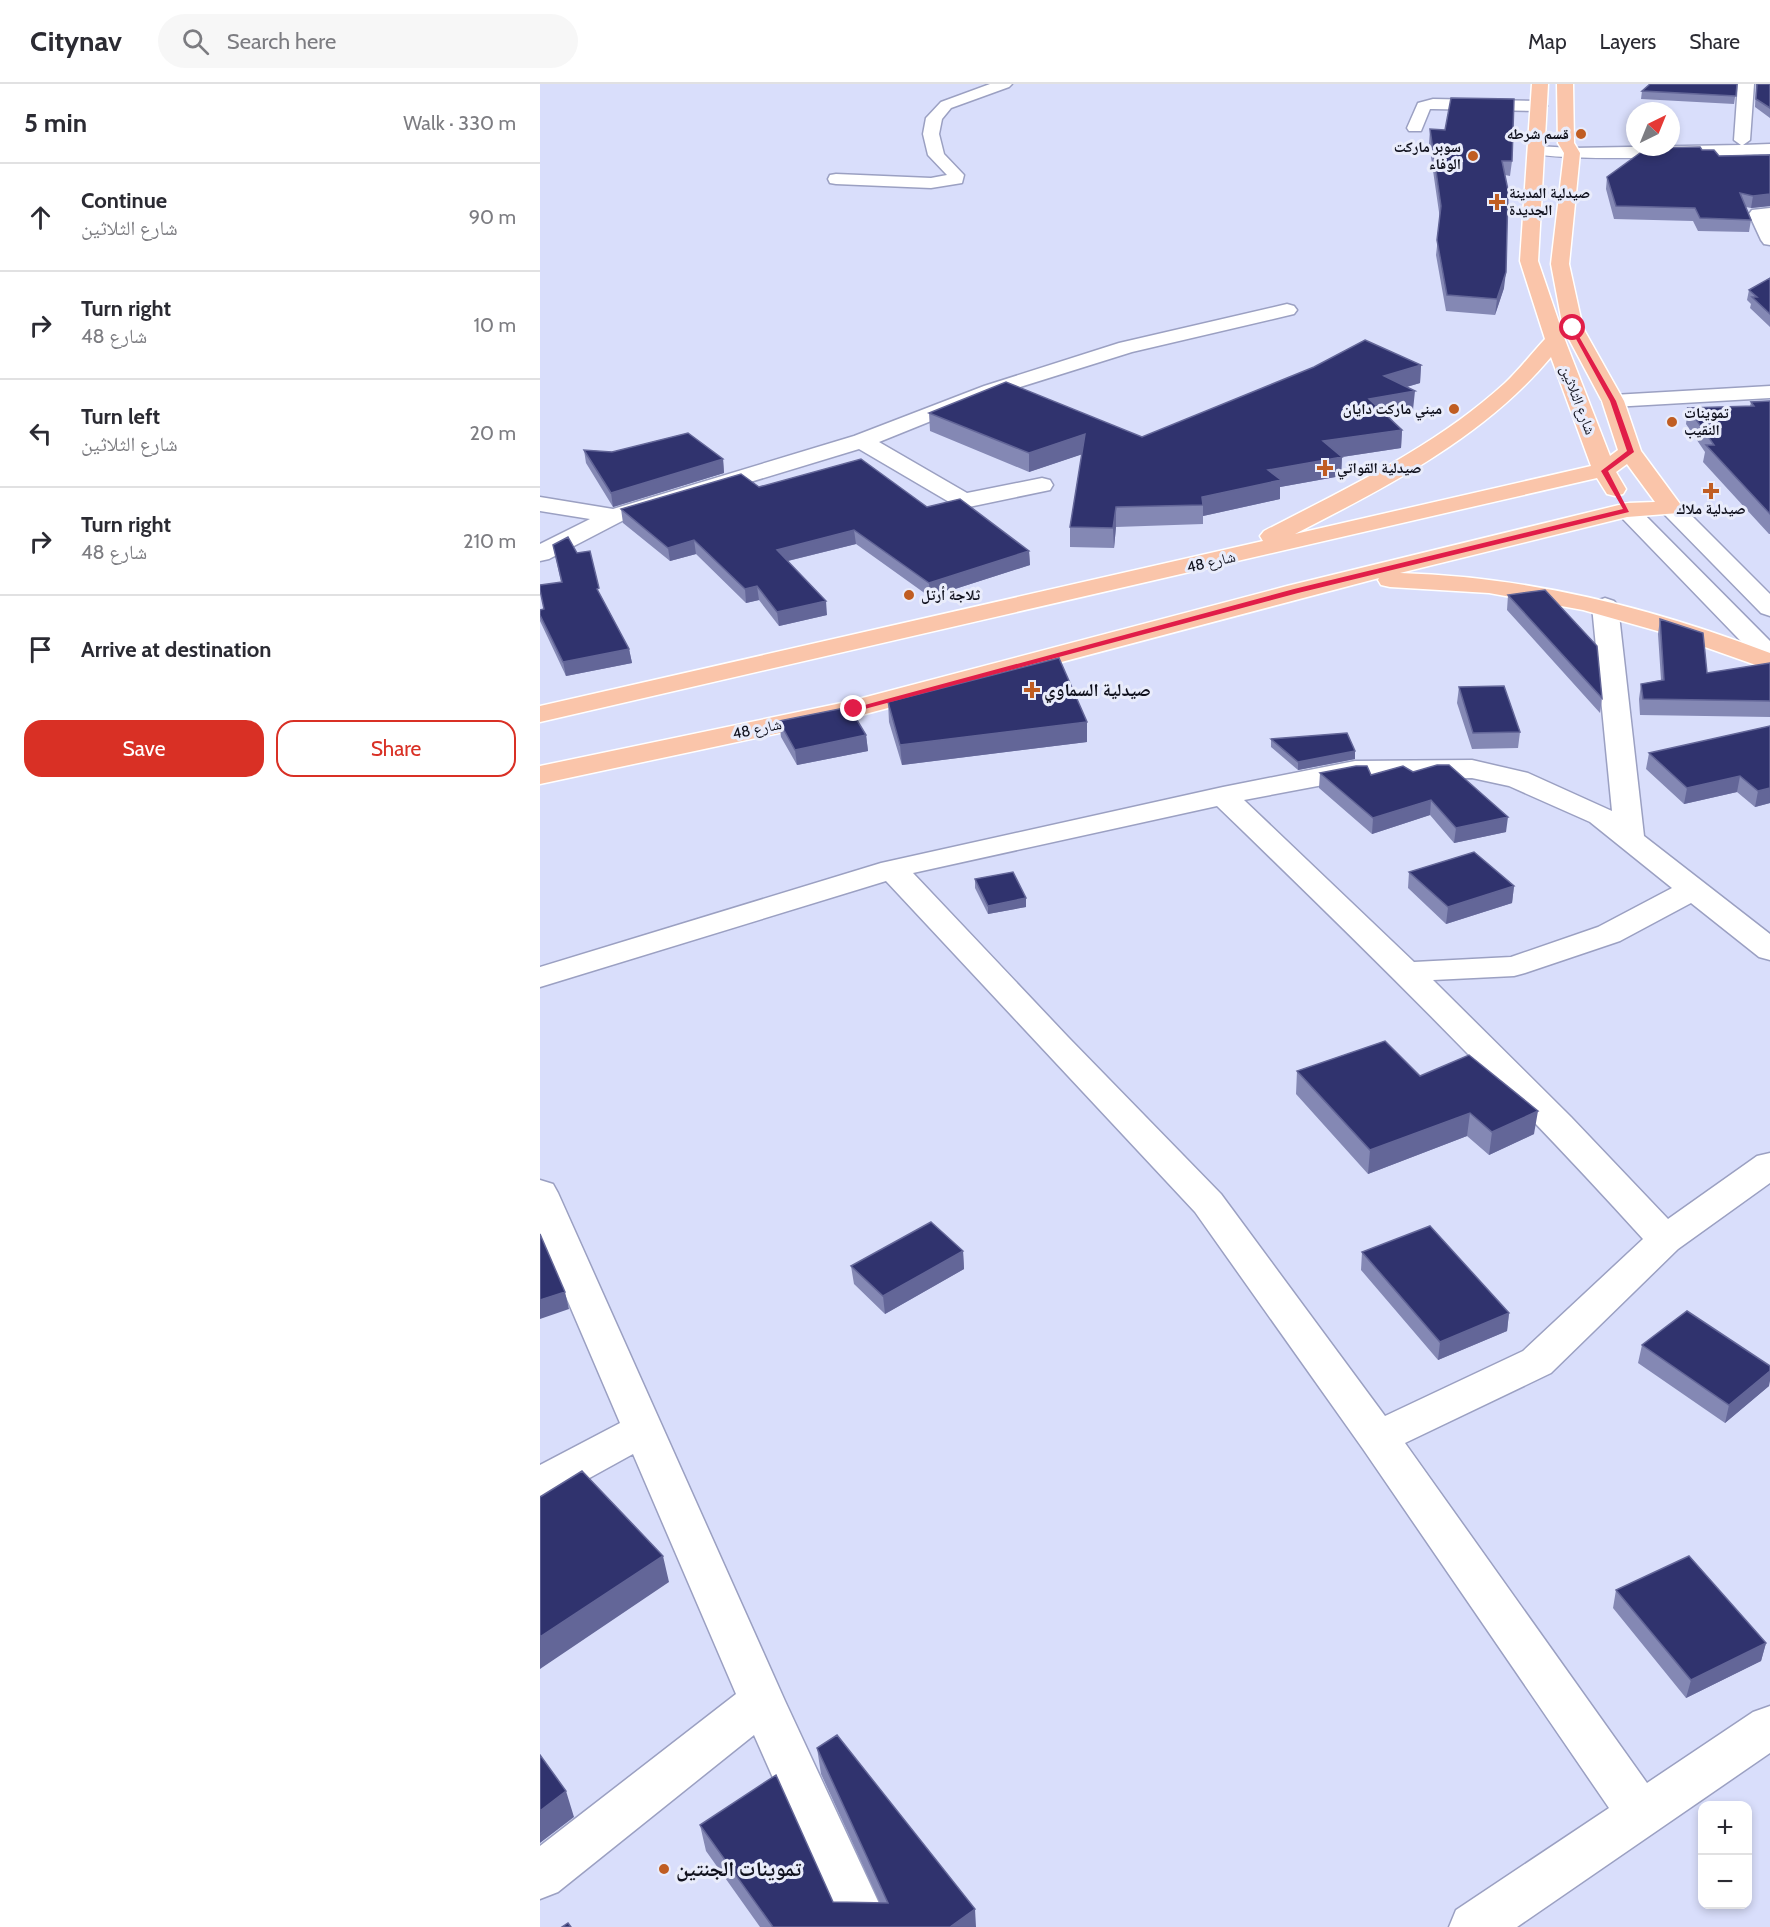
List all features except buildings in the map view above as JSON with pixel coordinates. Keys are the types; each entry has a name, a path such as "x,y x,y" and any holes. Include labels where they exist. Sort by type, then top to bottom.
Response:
{"main road":[{"name":"شارع الثلاثين","path":"1540,84 1529,261 1555,340 1604,471 1627,510"},
{"name":"شارع الثلاثين","path":"1564,84 1569,148 1560,264 1573,328 1613,401 1630,452 1671,508"},
{"path":"1228,558 1361,490 1453,435 1512,388 1555,340"},
{"name":"شارع 48","path":"540,714 803,652 1228,558 1604,471 1630,452"},
{"name":"شارع 48","path":"540,775 854,709 1296,591 1627,510 1671,508"},
{"path":"1296,591 1385,580 1430,580 1485,585 1605,606 1698,633 1770,662"}],"street":[{"path":"836,179 931,183 956,179 956,175 936,155 931,134 934,118 946,105 1004,84"},
{"path":"1743,140 1750,89"},
{"path":"1414,128 1424,106 1433,104 1539,106"},
{"path":"1680,141 1770,139"},
{"path":"1569,148 1626,143"},
{"path":"1537,146 1770,149"},
{"path":"1770,213 1758,214 1770,240"},
{"path":"540,554 614,516 862,441 991,390 1126,347 1287,310"},
{"path":"1613,401 1770,392"},
{"path":"862,441 964,501 1042,484"},
{"path":"540,504 614,516"},
{"name":"شارع الثلاثين","path":"1671,508 1770,608"},
{"name":"شارع الثلاثين","path":"1627,510 1770,656"},
{"path":"1605,606 1630,840"},
{"path":"540,977 892,869 1223,796 1355,770 1472,769 1518,779 1599,816 1770,950"},
{"path":"1223,796 1408,972 1590,1156 1665,1240"},
{"path":"892,869 1056,1045 1208,1203 1378,1438 1641,1814"},
{"path":"1408,972 1514,966 1609,934 1691,890"},
{"path":"1378,1438 1538,1362 1665,1240 1770,1165"},
{"path":"540,1193 762,1701 865,1927"},
{"path":"540,1485 644,1430"},
{"path":"540,1876 762,1701"},
{"path":"1474,1927 1770,1727"}],"place":[{"name":"قسم شرطه","path":"1581,134"},
{"name":"سوبر ماركت الوفاء","path":"1473,156"},
{"name":"صيدلية المدينة الجديدة","path":"1497,202"},
{"name":"ميني ماركت دايان","path":"1454,409"},
{"name":"تموينات النقيب","path":"1672,422"},
{"name":"صيدلية القواتي","path":"1325,468"},
{"name":"صيدلية ملاك","path":"1711,491"},
{"name":"ثلاجة أرتل","path":"909,595"},
{"name":"صيدلية السماوي","path":"1032,690"},
{"name":"تموينات الجنتين","path":"664,1869"}],"route":[{"path":"854,709 1296,591 1627,510 1604,471 1630,452 1613,401 1573,328"}]}
